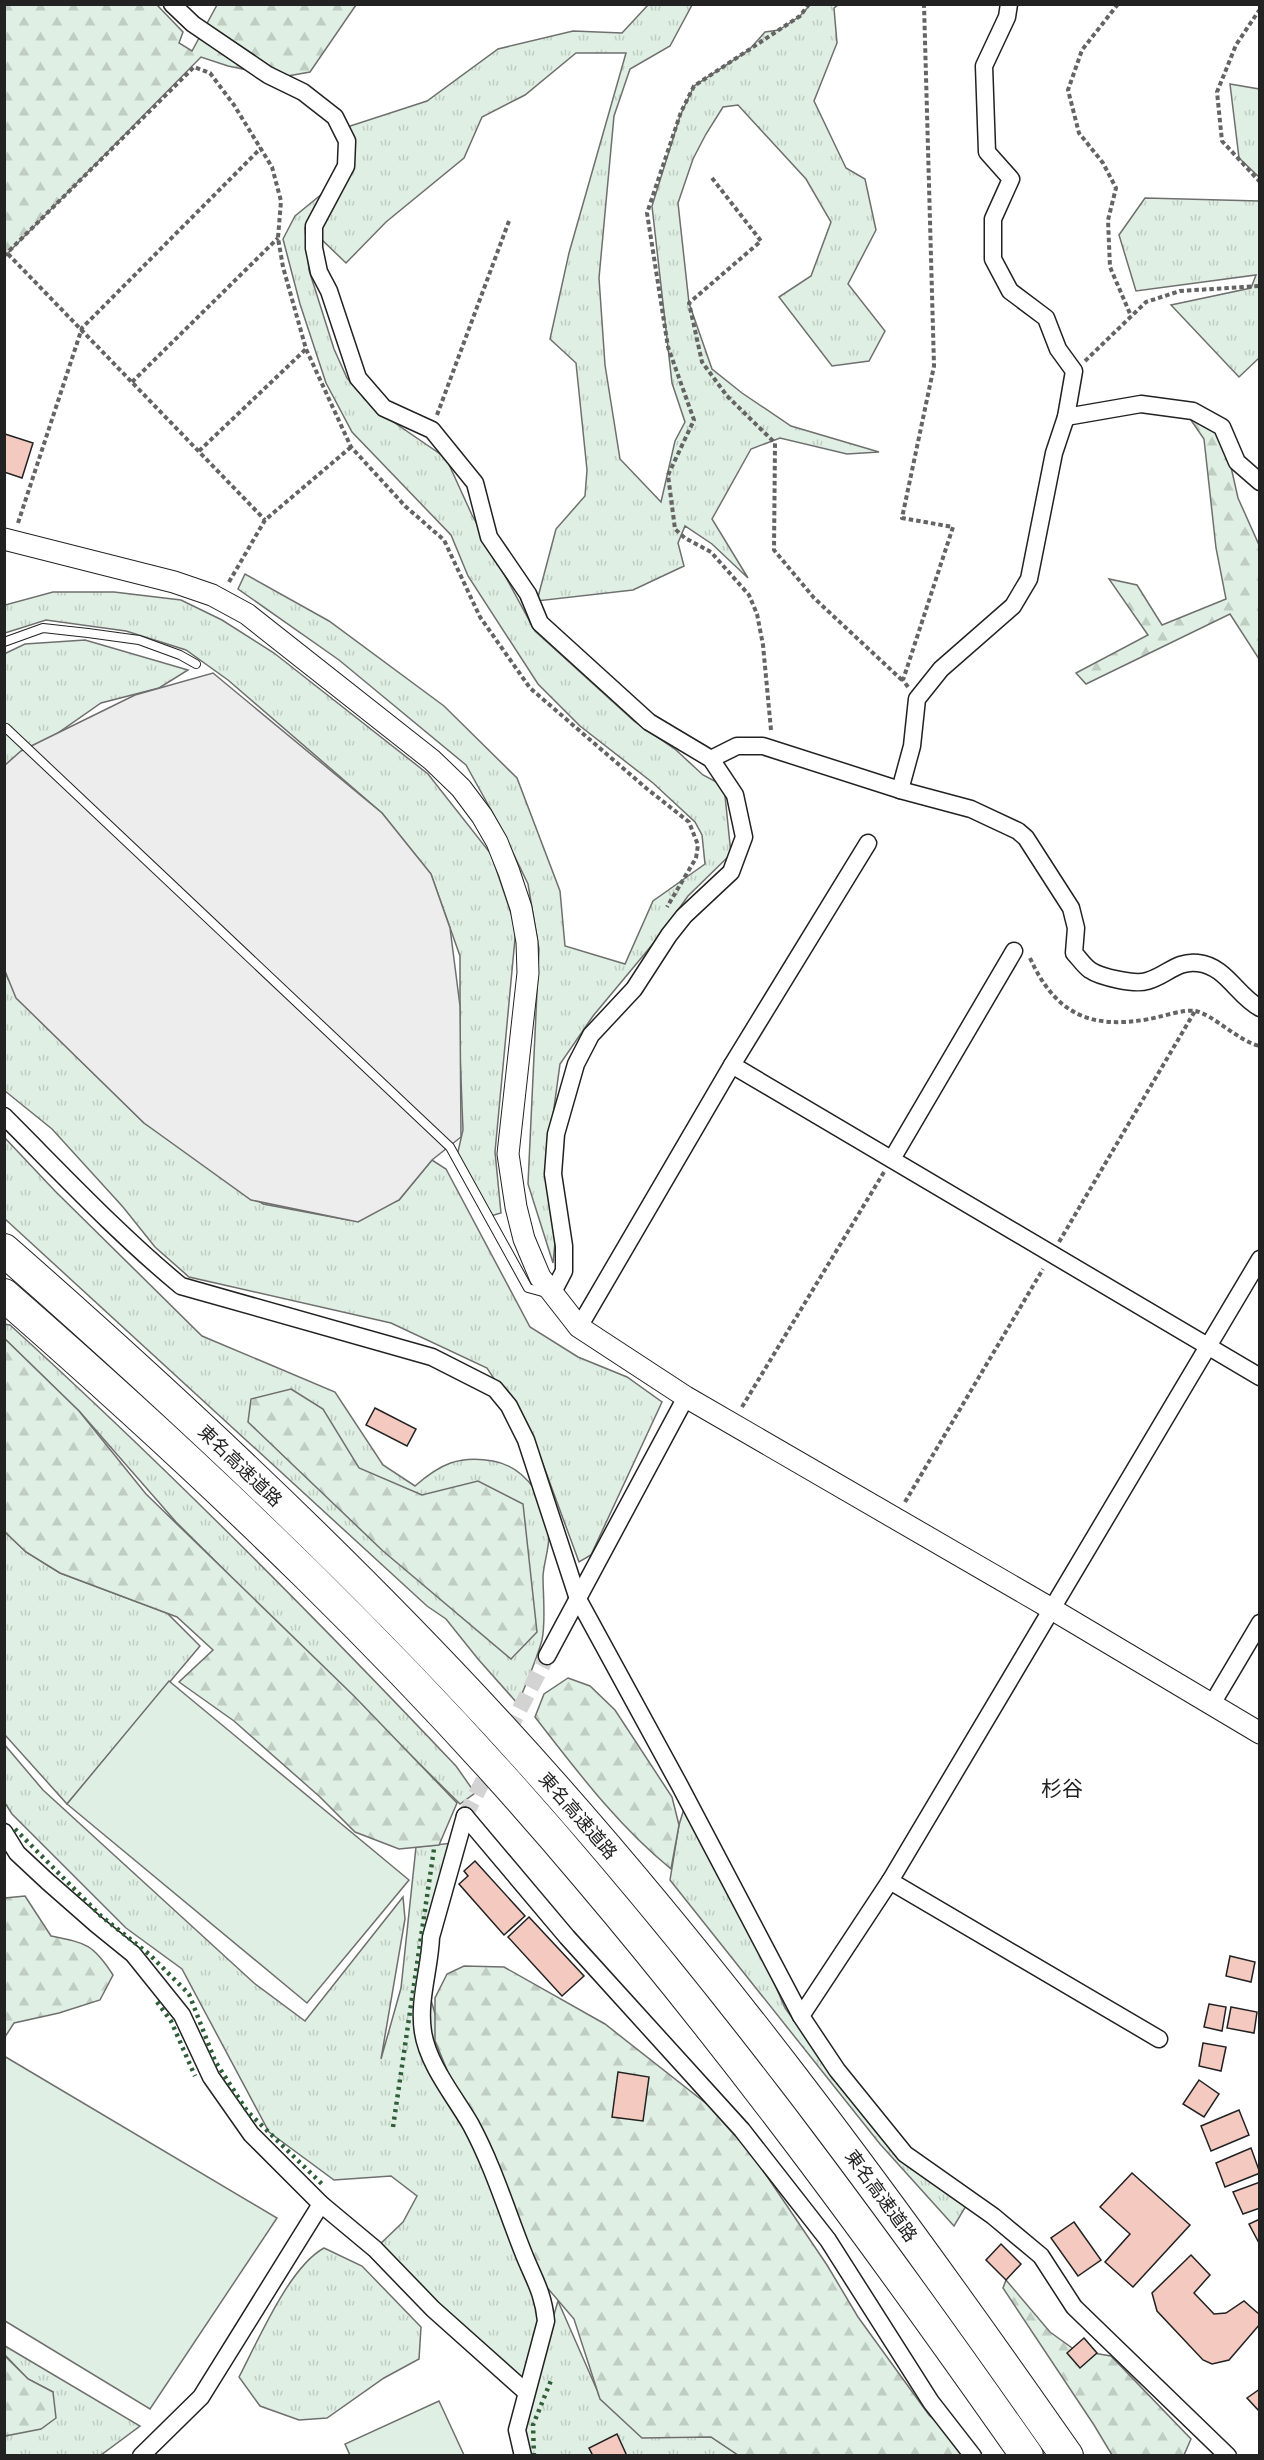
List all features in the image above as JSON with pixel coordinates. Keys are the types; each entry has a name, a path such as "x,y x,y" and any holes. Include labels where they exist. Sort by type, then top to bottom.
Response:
{"highway":[{"name":"東名高速道路","path":"4,1250 236,1461 371,1593 494,1721 605,1846 749,2021 873,2184 1067,2456"},
{"name":"東名高速道路","path":"4,1295 214,1485 348,1616 470,1744 589,1877 723,2043 846,2203 1027,2456"}],"street":[{"path":"172,4 193,24 268,75 303,92 335,117 347,141 346,166 314,226 314,248 319,272 329,291 358,378 384,408 432,430 475,483 489,537 528,594 540,623 650,722 711,759 735,795 744,837 731,872 684,916 669,934 634,989 591,1035 576,1064 556,1134 553,1174 564,1254 564,1271 552,1294"},
{"path":"900,790 912,746 917,699 941,669 1013,606 1029,579 1054,453 1066,417 1074,371 1058,350 1046,318 1010,291 993,259 993,219 1011,179 987,152 984,66 1007,17 1009,4"},
{"path":"1066,417 1141,404 1193,411 1222,428 1237,462 1260,482"},
{"path":"8,540 174,582 219,598 247,614 278,638 432,760 461,788 497,842 521,908 527,942 528,973 508,1154 516,1208 524,1239 540,1277 579,1327 686,1397 1050,1608 1260,1734"},
{"path":"711,759 737,746 763,746 900,790 971,809 1017,831 1026,838 1071,908 1076,928 1074,953 1089,970 1106,977 1147,982 1176,965 1198,963 1219,970 1247,1001 1260,1008"},
{"path":"579,1327 732,1065 868,843"},
{"path":"892,1159 1014,951"},
{"path":"732,1065 1260,1377"},
{"path":"4,1116 149,1260 181,1286 432,1357 495,1389 509,1406 526,1440 578,1599 801,2016 837,2070 905,2154 993,2216 1041,2256 1074,2307 1228,2456"},
{"path":"801,2016 890,1881 1050,1608 1260,1259"},
{"path":"547,1656 686,1397"},
{"path":"1212,1704 1260,1623"},
{"path":"523,2456 517,2430 546,2321 544,2304 497,2180 471,2125 440,2076 423,2033 423,1988 430,1957 431,1937 465,1816 567,1936 742,2130 828,2240 931,2402 973,2456"},
{"path":"4,1832 17,1853 133,1954 182,2015 211,2078 251,2134 321,2204 375,2249 433,2309 526,2392"},
{"path":"890,1881 1159,2039"},
{"path":"141,2456 201,2397 321,2204"}],"lane":[{"path":"4,642 43,628 88,633 139,640 180,655 196,664"},
{"path":"6,728 450,1147 528,1288 552,1294"}],"path":[{"path":"772,749 763,645 757,614 749,595 711,552 685,538 675,529 668,475 694,420 668,347 647,213 681,112 694,86 800,16 809,4"},
{"path":"917,699 903,680 953,527 902,518 934,366 924,4"},
{"path":"1118,4 1082,50 1068,90 1079,133 1103,163 1116,188 1108,220 1110,267 1131,316"},
{"path":"1260,9 1236,45 1217,92 1222,141 1260,182"},
{"path":"265,520 6,255 194,67 210,73 234,105 272,167 281,201 278,238 282,267 306,349 351,447 405,506 444,540 480,617 530,688 689,822 698,845 696,858 662,916"},
{"path":"8,540 82,328 261,148"},
{"path":"712,178 761,241 689,303 702,362 726,396 775,443 774,550 814,598 906,685"},
{"path":"432,430 509,221"},
{"path":"132,382 278,238"},
{"path":"1074,371 1146,302 1180,291 1260,286"},
{"path":"199,451 306,349"},
{"path":"219,598 265,520 351,447"},
{"path":"1014,951 1022,946 1025,947 1038,976 1050,994 1066,1008 1086,1018 1116,1021 1142,1020 1195,1011 1255,1046 1260,1046"},
{"path":"732,1423 892,1159"}],"green space":[{"path":"5,5 157,5 183,32 179,43 192,51 217,5 356,5 310,72 282,77 228,66 201,57 5,256"},
{"path":"648,5 692,5 670,46 630,69 614,116 599,278 605,365 620,459 661,502 675,441 685,422 672,383 652,206 680,116 694,86 749,50 765,32 779,30 800,16 810,5 838,5 834,8 837,43 814,101 846,168 865,179 876,230 848,284 885,331 869,361 832,366 779,297 811,276 831,222 806,179 738,105 723,107 706,134 693,159 678,203 689,303 712,369 742,393 791,426 879,452 847,454 780,438 751,449 712,519 748,578 712,544 685,526 678,543 684,566 633,590 537,601 556,529 585,496 587,470 576,363 550,339 569,253 626,53 576,53 525,95 482,117 464,158 386,222 346,263 317,235 348,168 341,129 427,101 498,49 573,31 622,33"},
{"path":"1230,84 1259,89 1259,177 1239,158"},
{"path":"328,189 305,228 309,270 334,349 347,378 373,408 446,458 472,515 535,631 634,721 676,750 703,775 724,786 731,854 688,896 657,939 593,1016 560,1064 546,1166 555,1243 553,1263 528,1184 539,949 528,884 500,826 466,765 339,660 238,589 245,574 329,621 444,706 517,778 560,891 565,946 625,964 653,901 705,864 702,835 695,822 653,783 580,726 538,684 468,576 451,535 352,432 326,383 300,304 283,239 295,216"},
{"path":"1145,198 1259,201 1259,358 1239,377 1171,305 1251,288 1256,275 1136,291 1119,235"},
{"path":"1184,410 1222,427 1238,498 1259,545 1259,659 1230,614 1086,684 1076,673 1148,635 1109,579 1137,585 1162,625 1226,599 1216,548 1204,439"},
{"path":"53,592 114,592 181,600 222,620 274,653 428,774 491,854 516,928 495,1152 501,1213 487,1217 457,1156 463,1130 460,956 431,874 382,813 228,680 186,650 126,631 46,620 5,633 5,605"},
{"path":"85,640 188,670 159,688 101,703 5,770 4,654 25,644"},
{"path":"4,967 8,979 40,1021 144,1123 263,1204 348,1220 399,1200 432,1160 446,1169 530,1327 578,1357 627,1377 662,1402 591,1555 579,1562 533,1437 487,1368 391,1323 189,1277 155,1247 123,1207 52,1129 5,1091"},
{"path":"4,1137 55,1191 202,1336 335,1392 383,1465 415,1486 442,1467 470,1459 493,1461 505,1465 526,1479 534,1488 545,1511 549,1535 543,1576 542,1640 518,1704 446,1619 427,1606 5,1219"},
{"path":"4,1324 10,1325 68,1378 237,1541 456,1766 475,1793 460,1804 176,1522 80,1412 5,1339"},
{"path":"5,1339 79,1411 146,1494 354,1696 457,1803 439,1845 399,1849 355,1832 320,1797 234,1721 179,1682 213,1650 177,1617 60,1573 26,1552 5,1532"},
{"path":"291,1389 323,1409 359,1468 422,1495 478,1481 523,1504 537,1632 511,1659 383,1551 248,1422 251,1399"},
{"path":"5,1532 26,1552 60,1573 167,1613 200,1646 67,1804 5,1735"},
{"path":"568,1678 590,1686 615,1710 672,1797 679,1825 671,1869 633,1835 616,1816 535,1717 544,1694"},
{"path":"169,1681 409,1880 307,2003 67,1804"},
{"path":"4,1744 43,1790 254,1983 305,2021 403,1897 405,1919 381,2059 401,1988 416,1847 453,1843 429,1993 474,2149 545,2308 526,2392 375,2249 403,2222 417,2196 391,2176 334,2180 269,2132 182,1969 126,1928 12,1814 5,1803"},
{"path":"684,1809 756,1941 785,2008 846,2093 966,2206 954,2226 880,2144 670,1880 679,1825"},
{"path":"25,1896 51,1936 88,1946 100,1957 113,1975 100,2000 59,2013 14,2023 5,2037 5,1898"},
{"path":"464,1966 504,1967 605,2024 731,2123 827,2265 858,2317 929,2415 972,2455 738,2455 711,2437 642,2438 600,2399 574,2319 539,2278 495,2156 455,2089 435,2041 435,1998 447,1974"},
{"path":"4,2056 277,2218 150,2409 5,2321"},
{"path":"324,2248 362,2266 421,2327 419,2359 384,2378 327,2418 299,2420 260,2406 239,2377 287,2288 311,2258"},
{"path":"1006,2280 1050,2332 1075,2350 1111,2356 1191,2439 1184,2455 1112,2455 1003,2288"},
{"path":"558,2301 597,2390 711,2437 738,2455 529,2455 518,2437"},
{"path":"5,2346 140,2426 101,2455 5,2455 5,2436 12,2433 53,2392 28,2379 5,2355"},
{"path":"4,2355 28,2379 53,2392 56,2418 41,2429 5,2436"},
{"path":"439,2401 464,2455 350,2455 345,2444"}],"shaded area":[{"path":"213,673 382,813 431,874 450,928 460,1006 461,1137 432,1160 399,1200 358,1222 251,1200 144,1123 16,998 5,971 4,766 21,751 135,695"}],"building":[{"path":"5,434 33,443 22,478 4,472"},
{"path":"375,1408 416,1429 407,1446 366,1425"},
{"path":"475,1861 525,1916 504,1935 459,1884 468,1876 464,1871"},
{"path":"529,1917 584,1976 562,1996 508,1937"},
{"path":"1230,1956 1255,1962 1251,1982 1226,1976"},
{"path":"1209,2004 1226,2007 1222,2031 1204,2027"},
{"path":"1231,2007 1257,2012 1254,2033 1227,2028"},
{"path":"1203,2043 1226,2047 1221,2071 1199,2066"},
{"path":"618,2072 649,2077 643,2121 612,2117"},
{"path":"1199,2080 1219,2094 1204,2117 1183,2104"},
{"path":"1239,2110 1249,2135 1211,2151 1201,2126"},
{"path":"1251,2148 1260,2173 1225,2187 1216,2163"},
{"path":"1132,2173 1190,2225 1133,2287 1105,2262 1130,2234 1100,2207"},
{"path":"1260,2182 1260,2208 1243,2214 1233,2192"},
{"path":"1260,2219 1260,2245 1249,2224"},
{"path":"1074,2222 1101,2260 1078,2276 1051,2238"},
{"path":"1001,2244 1021,2264 1006,2280 986,2260"},
{"path":"1191,2255 1210,2275 1194,2293 1214,2314 1226,2313 1244,2301 1260,2315 1260,2324 1229,2360 1212,2364 1203,2360 1157,2311 1152,2293"},
{"path":"1084,2338 1097,2353 1080,2368 1067,2353"},
{"path":"1260,2389 1260,2412 1247,2398"},
{"path":"617,2434 627,2456 593,2456 589,2448"}],"tunnel":[{"path":"465,1816 547,1656"}],"hedge":[{"path":"15,1829 101,1916 149,1954 189,1994 215,2061 247,2111 324,2186"},
{"path":"393,2127 434,1849"},
{"path":"157,2002 171,2021 195,2076"},
{"path":"534,2456 533,2425 552,2378"}],"district":[{"name":"杉谷","path":"1062,1789"}]}
